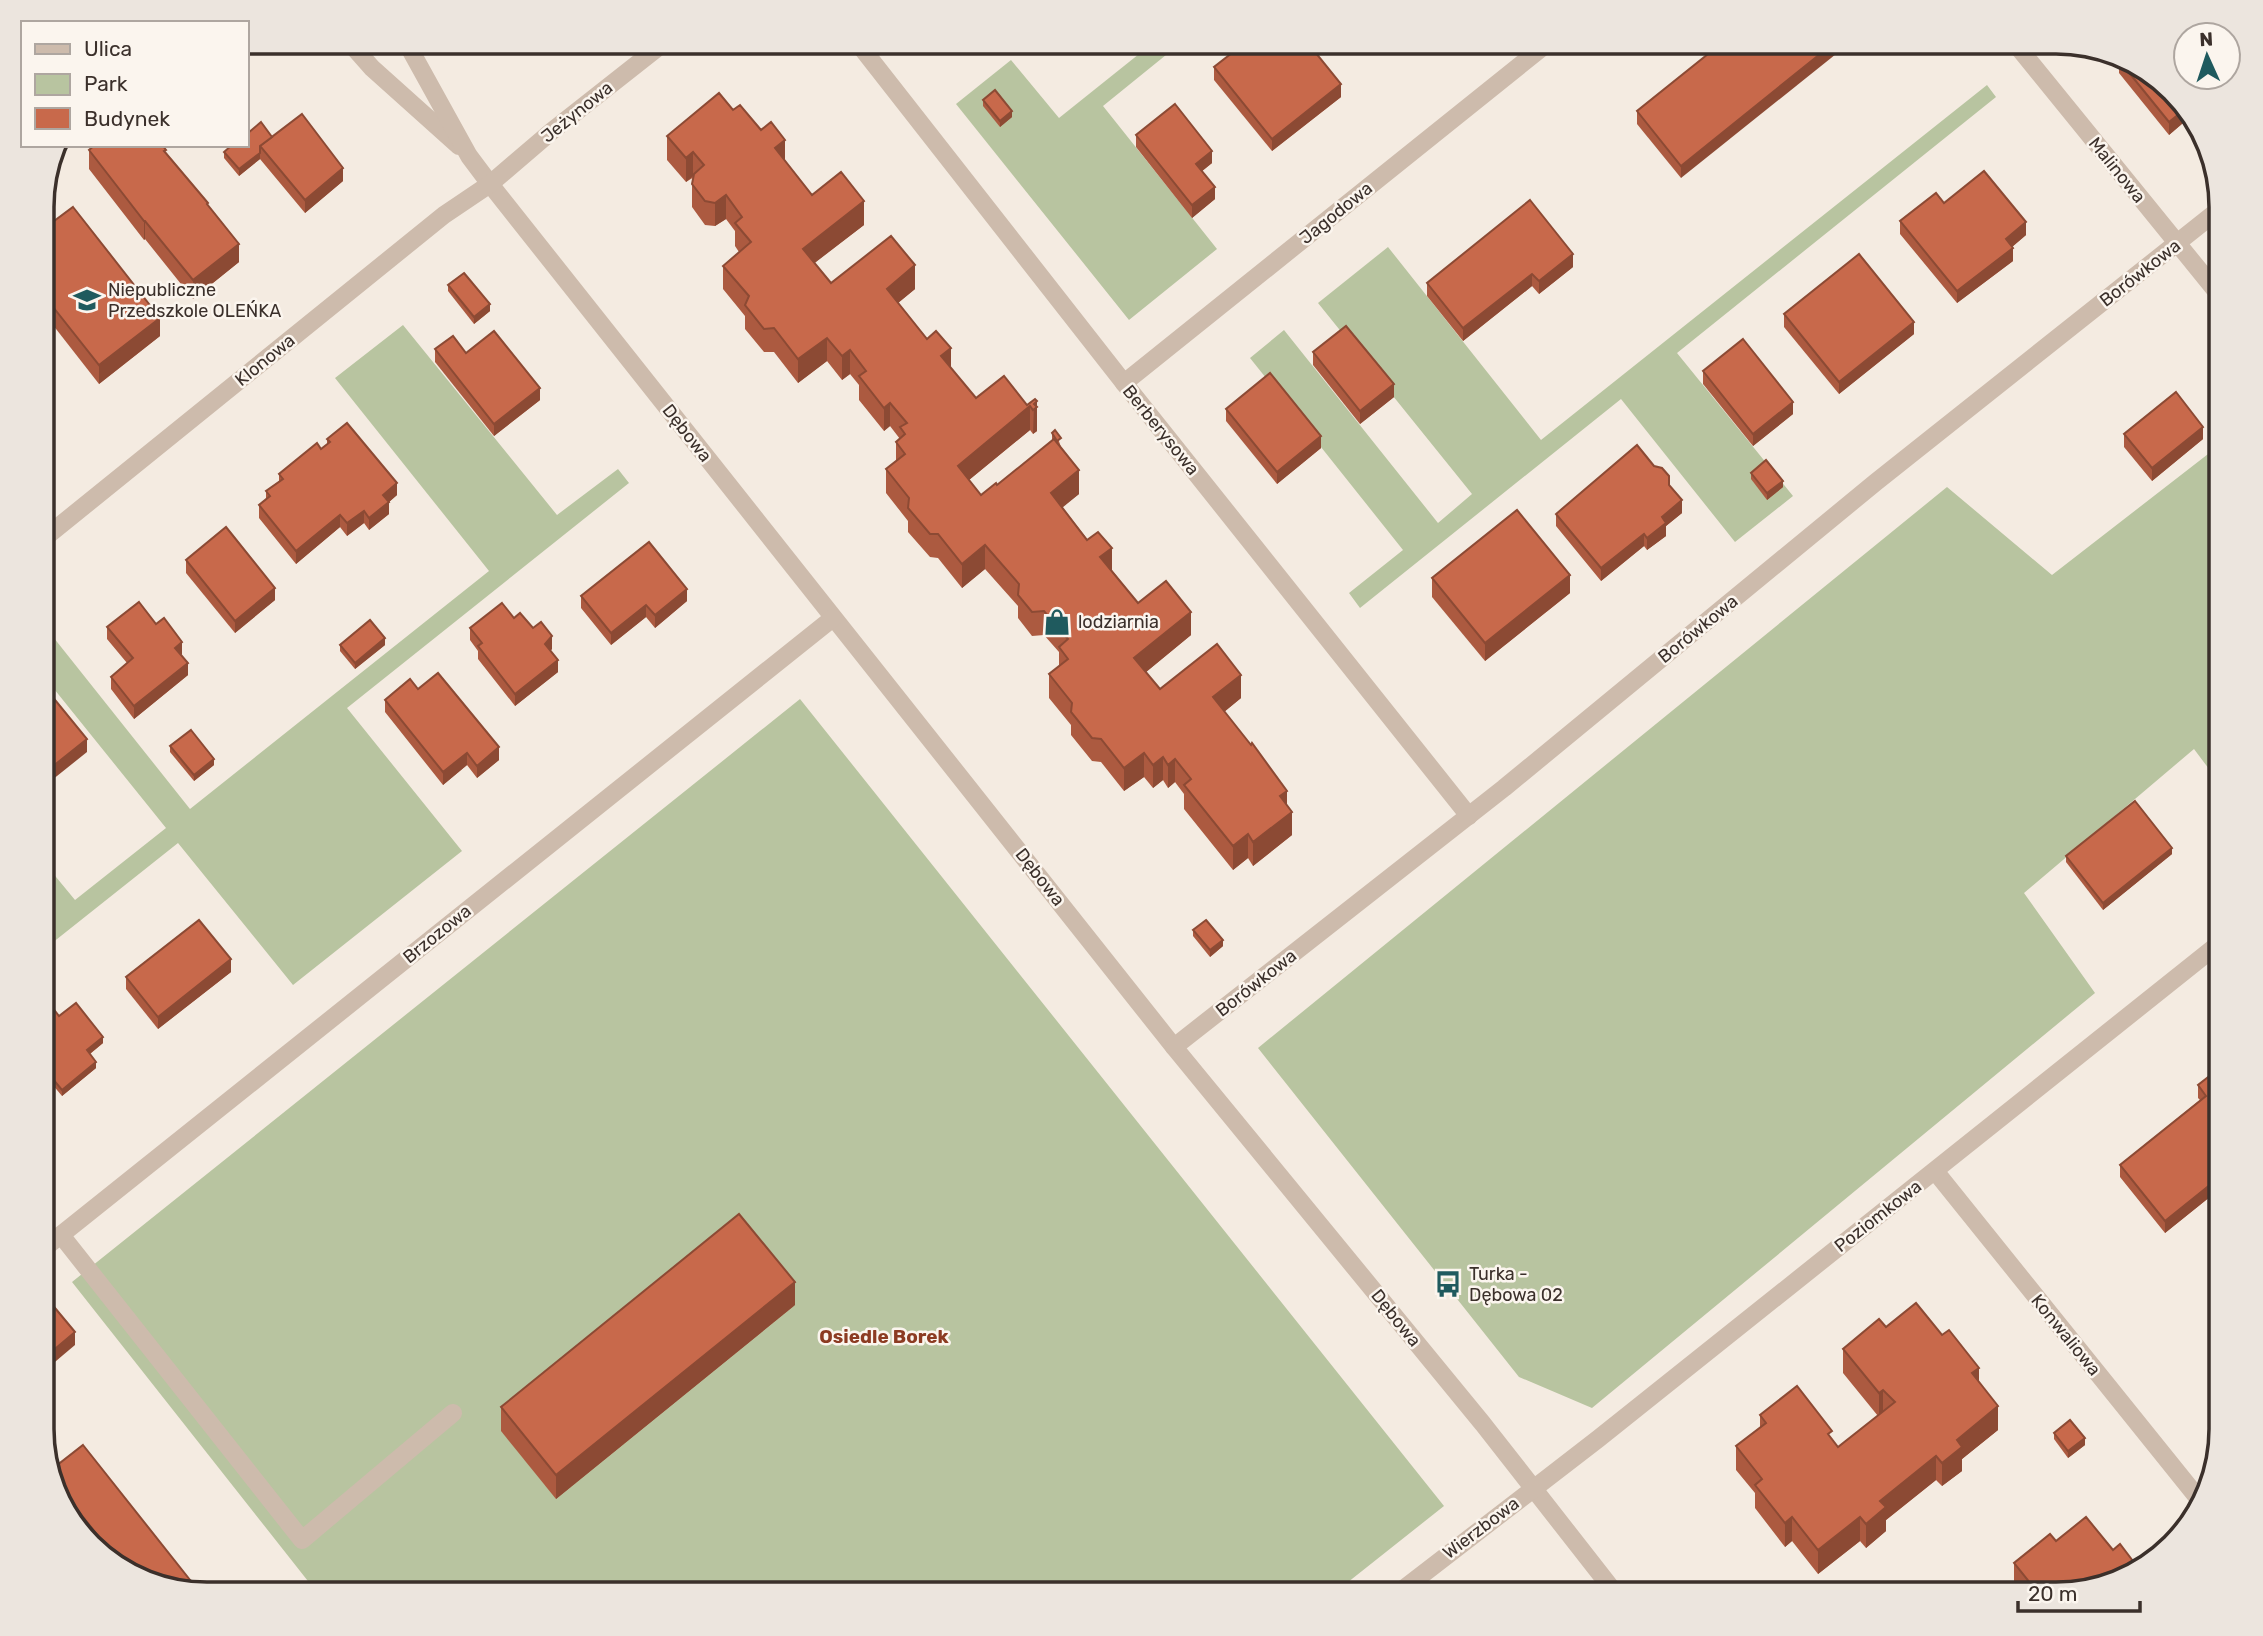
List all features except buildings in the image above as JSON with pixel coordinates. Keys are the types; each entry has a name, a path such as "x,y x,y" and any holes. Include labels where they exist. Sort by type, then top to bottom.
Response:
{"street":[{"name":"Dębowa","path":"360,54 469,156"},
{"name":"Dębowa","path":"413,54 469,156 490,184 1174,1047 1607,1582"},
{"name":"Jeżynowa","path":"490,184 650,54"},
{"name":"Berberysowa","path":"866,54 1469,816"},
{"name":"Jagodowa","path":"1124,383 1534,54"},
{"name":"Malinowa","path":"2024,54 2209,282"},
{"name":"Klonowa","path":"55,529 444,215 490,184"},
{"name":"Borówkowa","path":"1174,1047 1469,816 1877,482 2209,218"},
{"name":"Brzozowa","path":"55,1240 833,618"},
{"name":"Poziomkowa","path":"1533,1489 2209,952"},
{"name":"Konwaliowa","path":"1935,1171 2194,1492"},
{"path":"61,1235 302,1540 453,1413"},
{"name":"Wierzbowa","path":"1413,1582 1533,1489"}],"green space":[{"path":"1139,54 1167,54 1103,106 1217,249 1129,320 956,104 1011,60 1059,118"},
{"path":"1987,85 1996,97 1677,353 1793,496 1735,542 1621,399 1360,608 1349,593 1403,550 1250,358 1284,330 1438,523 1472,494 1318,303 1388,247 1541,440"},
{"path":"403,325 557,515 618,469 629,483 347,708 462,851 293,985 178,843 55,941 55,876 75,900 166,828 55,690 55,639 190,809 489,571 335,378"},
{"path":"2209,453 2209,769 2194,749 2024,893 2095,993 1592,1408 1519,1377 1258,1048 1947,487 2052,575"},
{"path":"800,699 1444,1506 1348,1582 309,1582 72,1282"}],"place":[{"name":"Niepubliczne Przedszkole OLEŃKA","path":"87,300"},
{"name":"lodziarnia","path":"1057,622"},
{"name":"Turka - Dębowa 02","path":"1448,1284"}],"district":[{"name":"Osiedle Borek","path":"884,1336"}]}
